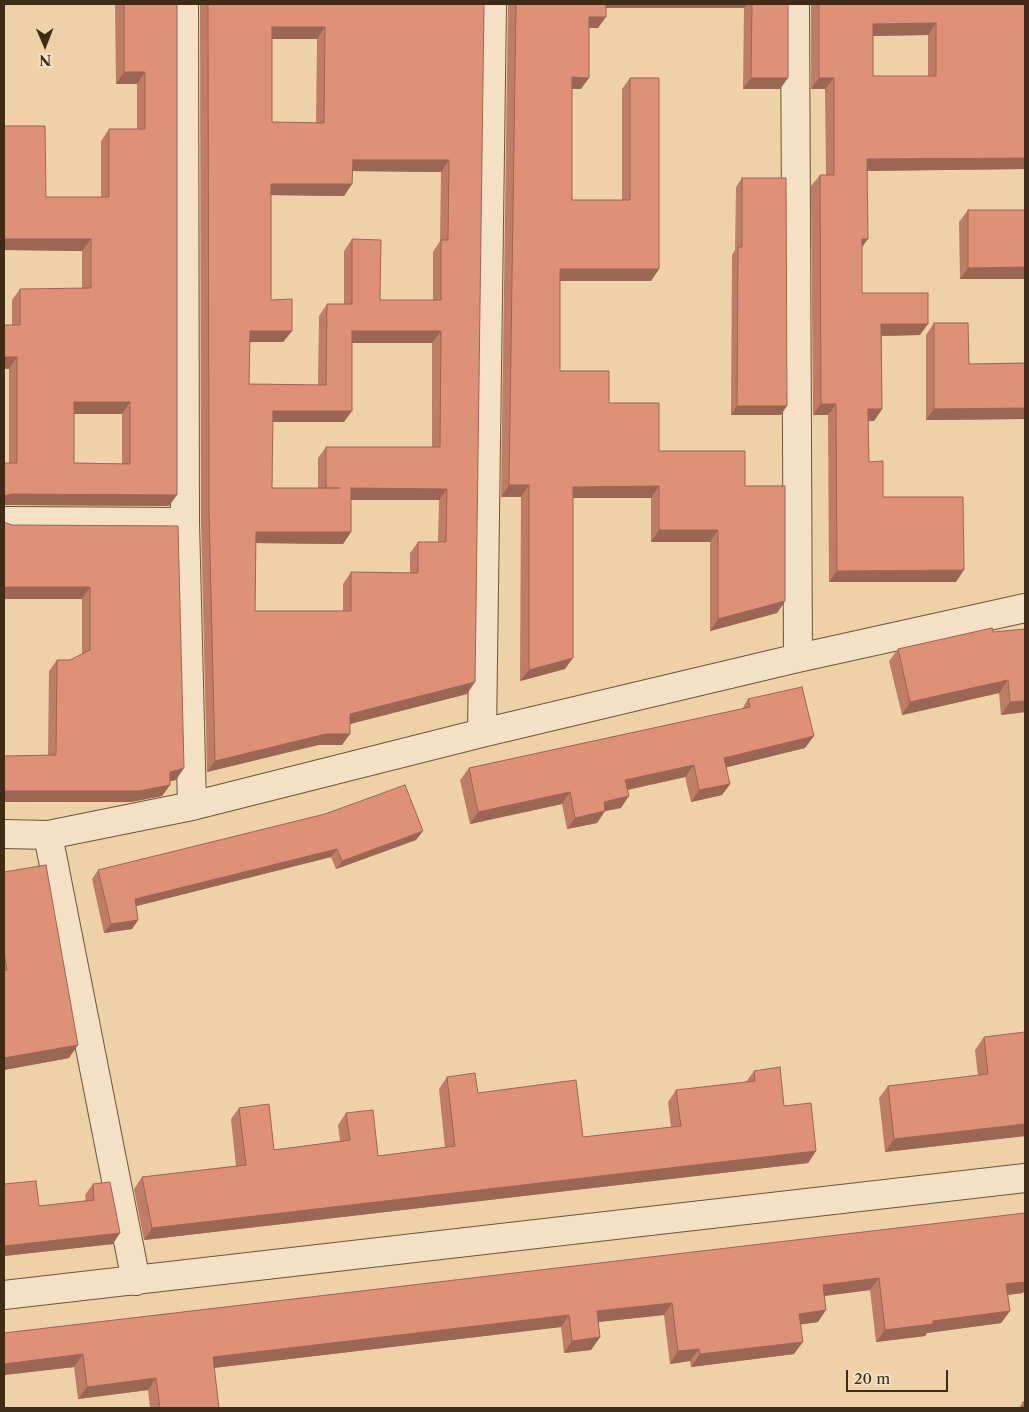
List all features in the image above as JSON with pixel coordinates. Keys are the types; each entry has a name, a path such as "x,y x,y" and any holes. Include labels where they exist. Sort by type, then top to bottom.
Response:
{"street":[{"path":"184,4 185,522 192,806"},
{"path":"482,733 492,4"},
{"path":"795,4 798,658"},
{"path":"4,521 185,522"},
{"path":"4,834 48,834 192,806 482,733 798,658 1025,608"},
{"path":"48,834 136,1281"},
{"path":"4,1295 1025,1178"}],"building":[{"path":"124,4 177,4 177,495 12,494 4,496 4,463 17,463 17,357 4,357 4,325 20,325 20,289 91,288 91,239 4,239 4,126 45,126 46,197 109,197 109,129 145,129 145,72 124,72","holes":["74,402 130,402 130,464 74,463"]},
{"path":"208,4 484,4 475,682 350,714 350,734 326,734 215,761 209,510","holes":["272,27 325,27 324,123 272,122","353,160 449,160 448,240 441,240 441,300 380,300 381,240 352,239 352,304 327,304 326,385 249,384 250,331 292,331 292,299 271,300 271,184 352,184","352,331 441,331 440,447 326,447 326,488 272,488 273,411 352,411","351,488 447,489 446,542 418,542 418,573 351,572 351,611 255,611 256,532 351,532"]},
{"path":"516,4 606,4 606,17 589,17 589,78 572,77 572,200 630,200 630,78 659,78 659,269 560,269 560,371 609,371 609,403 659,403 659,451 745,451 745,486 785,486 785,601 718,619 718,530 659,530 659,486 573,487 573,658 529,670 529,485 509,485"},
{"path":"752,4 788,4 788,78 751,78"},
{"path":"819,4 1025,4 1025,158 867,159 868,239 862,239 862,293 928,293 928,324 881,324 882,409 868,409 869,462 883,461 883,497 963,497 964,570 837,571 836,404 821,404 820,175 834,175 834,78 819,78","holes":["936,23 936,76 873,76 873,24"]},
{"path":"742,178 786,178 787,406 737,406 738,247 742,247"},
{"path":"968,210 1025,210 1025,267 968,268"},
{"path":"934,323 968,323 969,364 1025,363 1025,408 934,409"},
{"path":"4,522 12,525 178,526 184,768 170,772 170,785 139,791 4,791 4,756 56,755 57,660 70,660 90,650 90,587 4,587"},
{"path":"992,628 993,632 1025,629 1025,701 1010,702 1008,680 910,702 898,649"},
{"path":"802,687 814,736 724,758 730,784 699,790 694,765 625,780 629,796 604,802 605,811 575,818 570,792 478,812 469,768 750,707 748,699"},
{"path":"405,785 423,831 342,861 337,849 135,899 138,920 111,924 98,870 325,814"},
{"path":"46,865 78,1045 4,1058 4,970 7,970 4,953 4,872"},
{"path":"1025,1032 1025,1124 894,1139 888,1086 988,1074 984,1037"},
{"path":"780,1067 784,1106 811,1103 816,1151 152,1228 142,1177 246,1165 239,1108 269,1104 274,1150 350,1140 346,1113 373,1110 378,1156 455,1146 447,1077 475,1073 478,1093 576,1080 583,1137 681,1126 676,1090 755,1081 754,1071"},
{"path":"36,1181 39,1206 94,1200 93,1184 110,1182 120,1233 4,1246 4,1184"},
{"path":"1025,1213 1025,1282 1006,1284 1010,1311 933,1321 933,1324 885,1330 879,1278 823,1285 826,1310 799,1314 803,1342 700,1354 699,1349 678,1351 672,1303 597,1311 600,1337 572,1341 569,1315 213,1357 219,1408 160,1408 156,1378 87,1387 83,1354 4,1364 4,1333"}]}
